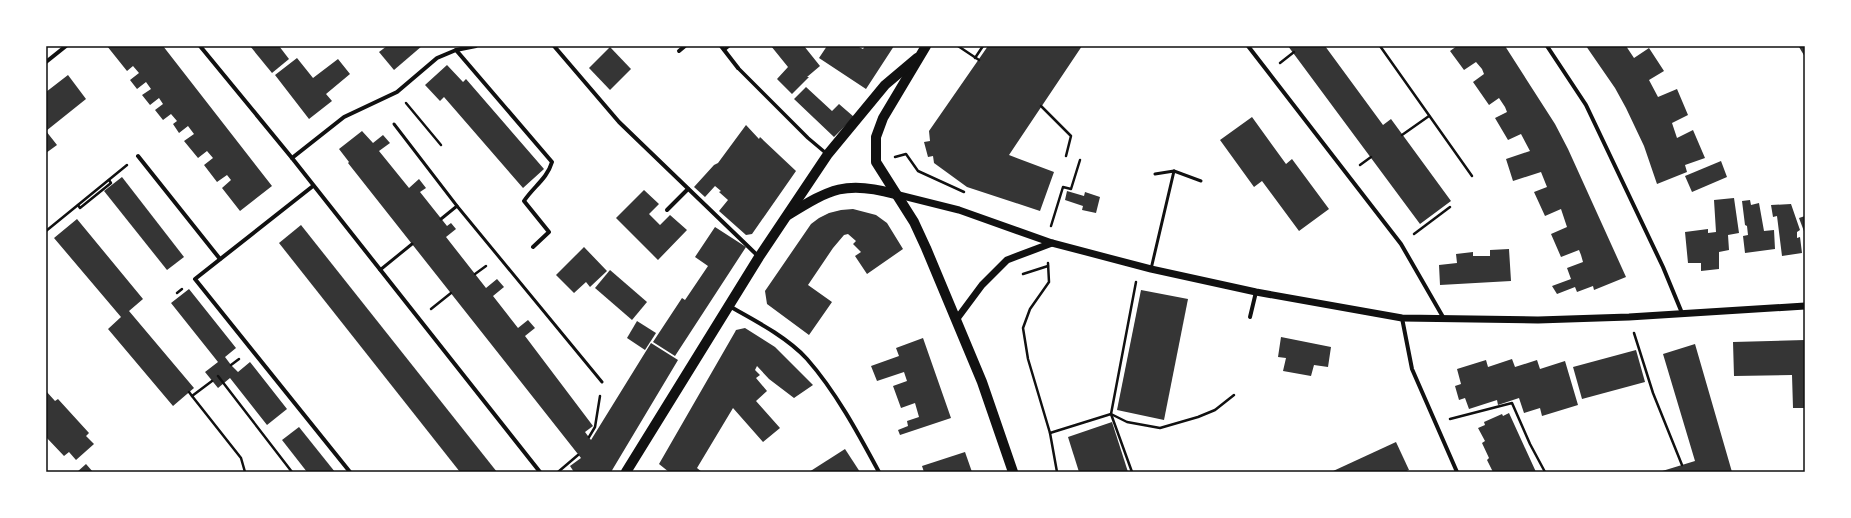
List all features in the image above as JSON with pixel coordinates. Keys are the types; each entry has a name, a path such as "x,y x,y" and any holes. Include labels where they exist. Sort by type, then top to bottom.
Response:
{"main road":[{"path":"926,46 917,58 883,118 876,137 876,162 914,222 982,382 1013,472"},
{"path":"627,471 759,257 828,154 886,85 917,58"},
{"path":"786,216 814,199 851,186 874,188 895,194"}],"street":[{"path":"46,62 66,46"},
{"path":"200,46 292,158 540,472"},
{"path":"292,158 344,117 397,92 437,58 456,50 476,46"},
{"path":"554,46 619,122 759,257"},
{"path":"679,51 685,46"},
{"path":"1248,46 1401,244 1443,317"},
{"path":"1547,46 1586,105 1663,267 1682,314"},
{"path":"722,48 738,68 808,138 828,154"},
{"path":"456,50 552,162 549,173 531,191 524,201 549,232 533,247"},
{"path":"138,156 220,259"},
{"path":"313,186 195,278 350,472"},
{"path":"667,210 688,189"},
{"path":"895,194 959,210 1050,242 1151,269 1256,292 1402,318 1443,317 1496,320 1538,320 1629,317 1805,306"},
{"path":"956,320 982,285 1006,260 1050,242"},
{"path":"1250,317 1256,292"},
{"path":"728,306 768,328 806,358 832,392 878,472"},
{"path":"1402,318 1412,369 1457,472"}],"lane":[{"path":"722,48 729,46"},
{"path":"394,124 457,206 602,382"},
{"path":"1151,269 1174,171"},
{"path":"1155,174 1174,171 1201,181"},
{"path":"441,219 457,206"},
{"path":"380,270 412,244"}],"path":[{"path":"958,46 979,60"},
{"path":"975,58 983,46"},
{"path":"1380,46 1472,176"},
{"path":"397,92 441,145"},
{"path":"1041,106 1071,136 1066,156"},
{"path":"1402,135 1429,116"},
{"path":"876,162 906,154 918,171 964,192 959,210"},
{"path":"46,230 138,156"},
{"path":"1057,472 1050,433 1028,359 1023,328 1030,309 1049,282 1048,266 1050,242 1063,187 1071,189 1080,160"},
{"path":"1401,244 1450,207"},
{"path":"1132,472 1112,414 1136,281"},
{"path":"419,319 451,294"},
{"path":"1629,317 1653,393 1682,465"},
{"path":"218,376 292,472"},
{"path":"192,396 212,381"},
{"path":"589,438 595,427 602,382"},
{"path":"189,392 241,458 245,472"},
{"path":"1050,433 1112,414 1128,422 1160,428 1198,417 1215,410 1234,395"},
{"path":"1436,423 1512,403 1530,444 1545,472"},
{"path":"558,472 578,455"}],"building":[{"path":"107,46 163,46 272,186 240,211 222,188 231,180 227,175 217,182 204,165 213,158 207,151 198,158 184,141 194,134 188,126 179,133 173,124 177,121 171,114 163,120 155,110 163,104 159,98 150,105 142,95 151,89 146,82 137,89 130,80 139,73 133,66 127,71"},
{"path":"250,46 279,46 289,59 272,73"},
{"path":"387,46 422,46 394,70 379,52"},
{"path":"771,46 804,46 820,66 807,77 809,77 792,94 777,79 788,67"},
{"path":"827,46 857,46 863,49 865,46 894,46 866,89 819,58"},
{"path":"988,46 1082,46 1009,155 1054,172 1040,211 967,187 934,163 933,156 928,157 924,142 930,141 929,131"},
{"path":"1288,46 1325,46 1383,125 1391,119 1451,201 1420,224"},
{"path":"1457,46 1505,46 1555,124 1568,149 1626,277 1594,290 1593,286 1577,292 1575,287 1557,294 1552,286 1571,279 1567,268 1583,262 1579,250 1561,257 1551,234 1567,227 1561,209 1545,216 1534,192 1547,187 1541,172 1513,181 1506,159 1530,151 1521,134 1508,140 1495,118 1507,112 1505,107 1499,98 1489,105 1473,82 1484,74 1482,69 1476,62 1464,70 1450,51"},
{"path":"1586,46 1626,46 1634,58 1649,48 1664,71 1649,80 1658,97 1677,89 1688,115 1672,123 1677,138 1693,130 1705,158 1685,165 1687,172 1657,184 1644,146 1626,108 1615,88"},
{"path":"1805,46 1805,57 1799,47"},
{"path":"610,47 631,69 610,90 589,68"},
{"path":"297,58 313,78 338,59 350,74 326,94 332,101 309,119 275,75"},
{"path":"447,65 463,82 466,79 544,169 523,188 444,97 440,101 425,85"},
{"path":"68,75 86,99 46,131 46,92"},
{"path":"806,87 832,111 839,104 854,117 834,137 794,99"},
{"path":"1252,117 1286,164 1292,159 1329,209 1299,231 1262,181 1254,187 1220,140"},
{"path":"746,125 759,139 760,137 796,171 752,234 746,235 719,211 728,200 719,192 721,191 715,186 705,197 694,187 714,165 718,163"},
{"path":"46,131 57,145 46,153"},
{"path":"362,131 373,143 383,135 390,143 379,151 409,188 419,179 426,188 420,192 447,226 451,223 456,229 446,237 486,288 497,279 504,287 493,296 518,328 528,320 535,328 525,336 593,426 585,432 591,440 651,343 678,360 611,472 574,472 570,466 581,458 348,163 349,162 339,149"},
{"path":"1721,161 1727,177 1692,192 1685,176"},
{"path":"122,177 184,257 167,270 104,191"},
{"path":"644,190 659,204 649,214 660,225 670,215 687,230 658,260 616,218"},
{"path":"1067,191 1084,196 1085,192 1100,197 1096,213 1082,210 1083,206 1065,200"},
{"path":"1734,198 1739,233 1728,235 1729,250 1719,252 1719,269 1701,271 1701,263 1688,263 1685,232 1708,229 1708,233 1716,232 1714,200"},
{"path":"1750,200 1751,205 1759,203 1764,231 1774,230 1775,249 1745,253 1743,236 1748,235 1747,226 1745,225 1742,201"},
{"path":"1791,204 1800,230 1797,232 1797,238 1800,237 1802,253 1782,256 1777,216 1773,217 1771,205"},
{"path":"853,209 876,215 887,223 903,249 867,274 855,256 861,252 853,244 856,241 848,234 844,235 833,248 808,285 832,302 809,335 767,304 765,291 811,224 829,213"},
{"path":"1805,216 1805,234 1799,218"},
{"path":"77,219 143,299 129,311 194,388 173,406 108,329 121,317 54,238"},
{"path":"301,225 497,472 460,472 279,243"},
{"path":"715,227 746,247 675,356 653,342 682,298 685,300 708,266 695,257"},
{"path":"584,247 607,271 590,287 586,282 574,293 556,275"},
{"path":"1509,249 1511,281 1440,285 1439,265 1457,263 1456,254 1473,252 1473,256 1490,256 1490,250"},
{"path":"610,270 647,302 632,320 595,288"},
{"path":"189,289 236,348 225,357 231,365 238,372 250,362 287,409 267,425 230,378 218,388 205,372 218,362 171,303"},
{"path":"1141,290 1188,299 1164,420 1117,410"},
{"path":"637,321 656,333 645,350 627,338"},
{"path":"745,328 775,347 813,385 794,398 769,379 757,366 755,370 760,375 756,378 767,391 756,401 780,428 763,442 733,408 697,468 702,472 669,472 659,464 736,330"},
{"path":"1281,337 1331,347 1328,367 1314,365 1311,376 1283,371 1286,358 1278,357"},
{"path":"923,338 951,418 900,435 898,430 908,426 907,421 919,417 915,403 901,408 893,386 907,381 904,372 877,381 871,366 899,356 896,348"},
{"path":"1805,340 1805,408 1793,408 1792,375 1734,376 1733,342"},
{"path":"1695,344 1732,472 1659,472 1695,461 1663,354"},
{"path":"1636,350 1645,382 1582,399 1573,367"},
{"path":"1512,359 1515,367 1537,360 1540,369 1565,361 1578,405 1542,416 1540,408 1524,413 1519,398 1498,405 1497,400 1469,409 1465,398 1459,400 1455,386 1461,384 1457,369 1486,360 1488,367"},
{"path":"46,391 55,401 58,399 89,433 86,436 94,444 76,460 69,452 64,456 46,437"},
{"path":"1509,413 1536,472 1493,472 1487,460 1489,458 1482,443 1485,441 1478,428 1485,425 1484,422 1502,414 1503,416"},
{"path":"1112,422 1128,472 1079,472 1068,437"},
{"path":"299,427 335,472 307,472 282,440"},
{"path":"1396,442 1409,470 1404,472 1331,472"},
{"path":"845,449 860,472 809,472"},
{"path":"965,452 972,472 924,472 922,466"},
{"path":"86,464 93,472 77,472"}]}
